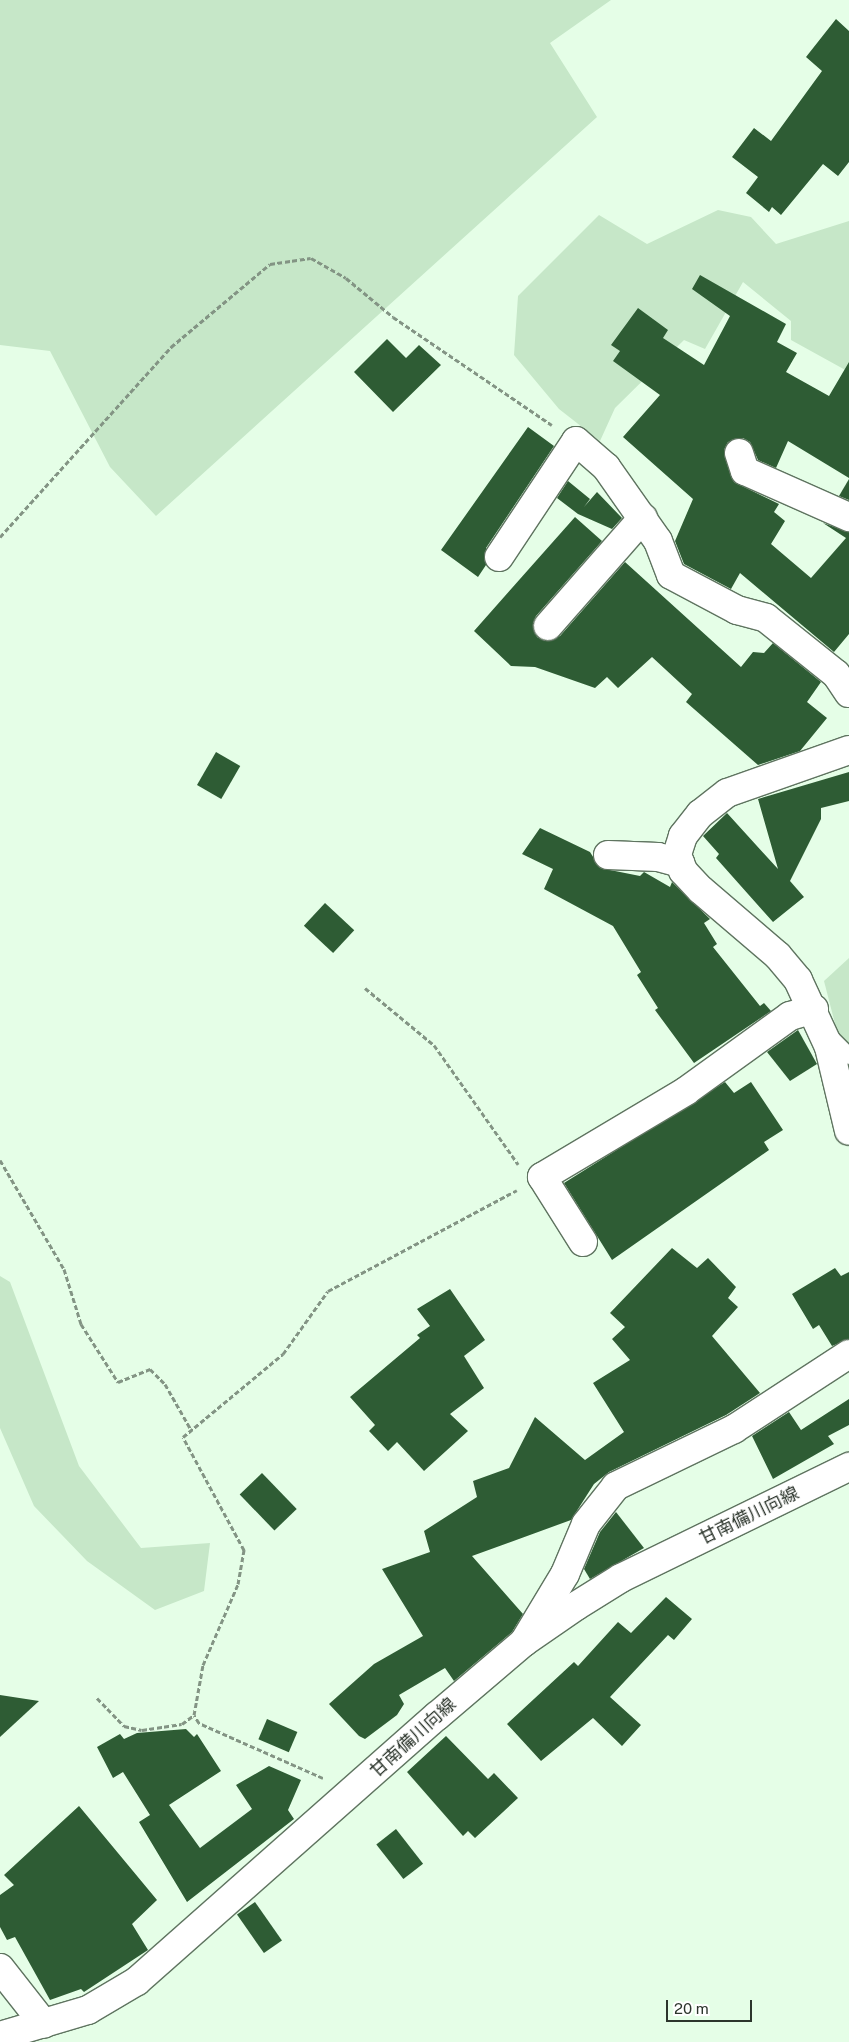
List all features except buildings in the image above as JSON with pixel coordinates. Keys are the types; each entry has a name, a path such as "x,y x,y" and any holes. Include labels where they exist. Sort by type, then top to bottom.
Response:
{"street":[{"path":"499,556 576,441 606,467 643,518 658,541 671,575 737,610 766,618 836,674 849,693"},
{"path":"738,453 745,470 753,475 849,517"},
{"path":"548,626 643,518"},
{"path":"849,750 727,793 700,814 683,836 677,855 680,863 701,890 778,956 819,1020 849,1131"},
{"path":"608,855 658,857 680,863"},
{"path":"583,1242 537,1180 686,1091 790,1016 819,1020"},
{"path":"524,1642 565,1574 586,1524 616,1486 734,1429 849,1354"},
{"name":"甘南備川向線","path":"0,2036 88,2010 137,1981 524,1642 621,1578 849,1468"},
{"path":"0,1968 44,2024"}],"lane":[{"path":"819,1020 849,1056"}],"path":[{"path":"0,536 171,347 270,264 311,258 346,278 393,317 576,441"},
{"path":"97,1698 124,1726 142,1730 182,1724 194,1715 204,1665 238,1584 244,1550 216,1494 188,1452 183,1436 190,1428 283,1354 328,1291 537,1180 434,1045 408,1018 365,988"},
{"path":"0,1160 64,1269 80,1324 118,1382 150,1369 166,1384 190,1428"},
{"path":"194,1715 199,1723 338,1786 348,1796"}],"green space":[{"path":"0,0 611,0 550,43 597,117 156,516 110,467 50,351 0,345"},
{"path":"718,210 751,217 776,244 849,221 849,372 791,340 791,321 743,282 705,349 684,340 615,408 600,441 559,409 514,355 518,296 599,215 647,244"},
{"path":"849,958 849,1078 824,981"},
{"path":"0,1276 10,1282 79,1466 141,1548 210,1543 204,1591 155,1610 87,1561 34,1506 0,1428"}]}
